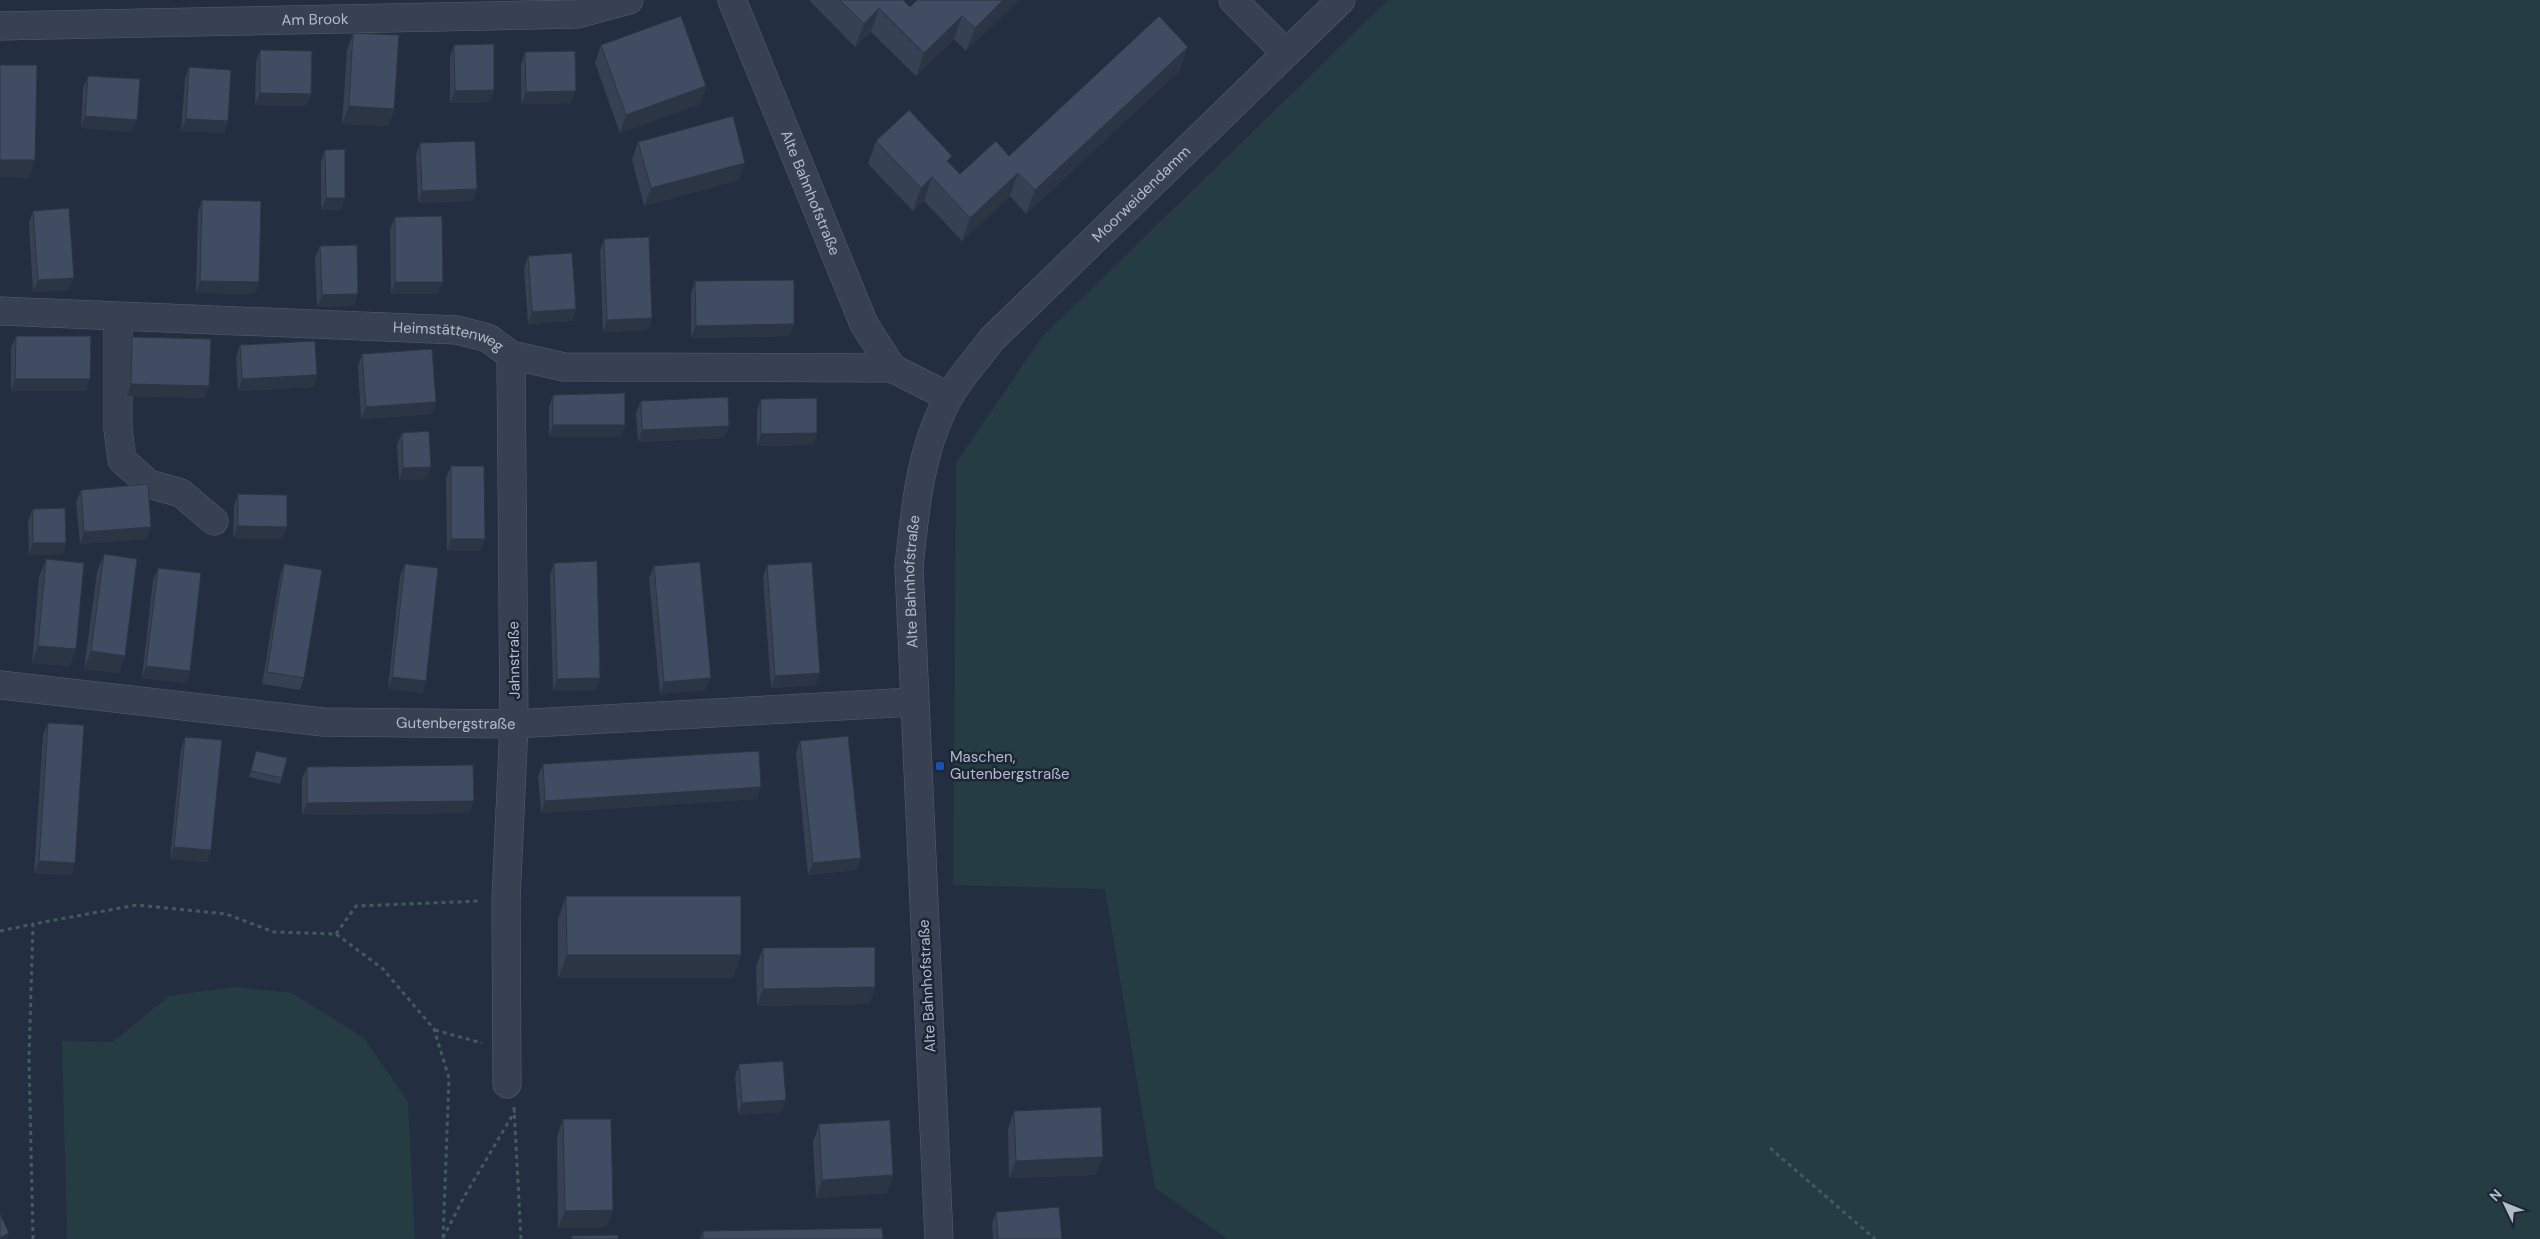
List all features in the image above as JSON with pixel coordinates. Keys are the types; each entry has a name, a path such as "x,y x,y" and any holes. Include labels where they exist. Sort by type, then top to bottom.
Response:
{"street":[{"name":"Am Brook","path":"0,26 577,14 629,0"},
{"name":"Alte Bahnhofstraße","path":"732,0 864,324 892,368"},
{"path":"1233,0 1286,53"},
{"name":"Moorweidendamm","path":"949,396 992,339 1341,0"},
{"name":"Heimstättenweg","path":"0,312 457,330 488,338 511,355 564,367 892,368"},
{"path":"118,317 118,429 122,460 149,484 181,494 214,521"},
{"name":"Jahnstraße","path":"507,1084 506,900 514,724 511,355"},
{"path":"892,368 949,396"},
{"name":"Alte Bahnhofstraße","path":"939,1239 909,567 915,506 930,438 949,396"},
{"name":"Gutenbergstraße","path":"0,685 323,722 514,724 914,702"}],"path":[{"path":"336,934 356,906 506,900"},
{"path":"0,932 137,905 226,914 274,932 336,934 383,969 434,1029 449,1078 443,1239"},
{"path":"33,924 29,1058 33,1239"},
{"path":"434,1029 506,1050"},
{"path":"507,1084 515,1111 521,1239"},
{"path":"443,1239 464,1197 515,1111"},
{"path":"1770,1148 1874,1239"}],"green space":[{"path":"1388,0 2540,0 2540,1239 1228,1239 1155,1188 1105,889 953,885 956,463 1042,337"},
{"path":"234,987 292,993 364,1038 408,1102 415,1239 67,1239 62,1041 113,1042 169,996"}],"building":[{"path":"840,0 903,0 910,7 917,0 1003,0 975,28 962,16 924,53 879,8 864,24"},
{"path":"681,16 706,86 626,115 601,45"},
{"path":"1159,16 1188,47 1035,190 1018,173 970,218 932,177 921,188 876,141 909,110 952,156 947,161 960,174 996,141 1009,156"},
{"path":"353,33 399,35 394,109 349,106"},
{"path":"494,44 494,90 455,91 454,45"},
{"path":"260,50 312,51 311,94 260,93"},
{"path":"575,51 576,91 526,92 525,52"},
{"path":"0,65 37,65 35,160 0,160"},
{"path":"189,67 231,70 228,121 186,119"},
{"path":"88,76 140,79 137,120 85,116"},
{"path":"733,116 745,163 651,188 638,142"},
{"path":"475,141 477,189 422,191 420,143"},
{"path":"345,149 345,198 326,198 325,150"},
{"path":"202,200 261,201 259,282 200,281"},
{"path":"69,208 74,278 38,280 33,211"},
{"path":"442,216 443,282 395,282 395,217"},
{"path":"649,237 652,318 607,320 604,239"},
{"path":"357,245 358,294 322,295 320,246"},
{"path":"572,253 576,309 532,312 528,256"},
{"path":"794,280 794,324 696,326 695,281"},
{"path":"16,336 91,336 90,379 15,379"},
{"path":"132,337 211,339 209,386 131,384"},
{"path":"315,341 317,375 242,379 240,345"},
{"path":"432,349 436,402 366,407 362,354"},
{"path":"625,393 625,425 553,425 553,395"},
{"path":"728,397 729,426 642,430 641,401"},
{"path":"817,398 817,433 761,434 761,399"},
{"path":"429,431 431,467 403,468 402,433"},
{"path":"451,466 484,466 485,539 451,539"},
{"path":"148,484 151,527 84,532 81,490"},
{"path":"238,494 287,495 287,527 238,526"},
{"path":"65,508 66,543 33,543 33,509"},
{"path":"104,554 137,559 125,656 91,651"},
{"path":"46,559 84,563 76,649 38,646"},
{"path":"597,561 600,678 557,679 554,563"},
{"path":"700,562 711,678 664,682 654,566"},
{"path":"812,562 820,673 775,676 767,565"},
{"path":"284,564 322,570 304,678 267,672"},
{"path":"405,564 438,568 426,681 392,677"},
{"path":"158,568 201,573 190,671 146,666"},
{"path":"48,723 84,725 75,863 39,861"},
{"path":"848,736 861,858 813,863 800,741"},
{"path":"185,737 222,740 211,850 174,847"},
{"path":"256,751 287,758 282,778 251,771"},
{"path":"759,751 761,787 545,801 543,764"},
{"path":"473,765 474,801 307,803 307,767"},
{"path":"566,896 741,896 741,955 567,955"},
{"path":"875,947 875,987 763,989 763,948"},
{"path":"783,1061 786,1100 742,1103 739,1064"},
{"path":"1101,1107 1103,1157 1016,1161 1014,1111"},
{"path":"563,1119 611,1119 613,1210 565,1211"},
{"path":"890,1120 893,1175 822,1180 819,1124"},
{"path":"1059,1207 1062,1239 998,1239 996,1212"},
{"path":"0,1214 9,1233 0,1238"},
{"path":"882,1228 883,1239 703,1239 703,1231"},
{"path":"618,1235 618,1239 572,1239 572,1236"}],"place":[{"name":"Maschen, Gutenbergstraße","path":"940,766"}]}
